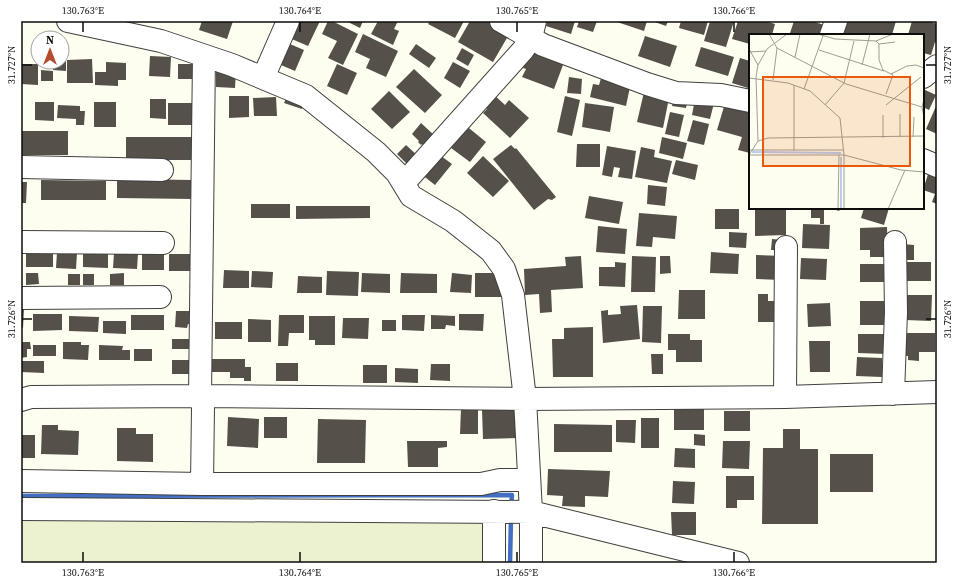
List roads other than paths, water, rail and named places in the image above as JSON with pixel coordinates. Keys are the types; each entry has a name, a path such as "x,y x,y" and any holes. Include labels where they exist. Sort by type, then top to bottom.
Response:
{"street":[{"path":"68,21 161,41 232,65 306,96 376,152 397,173 411,196 453,221 491,251 504,269 513,295 525,399 530,480 531,563"},
{"path":"263,78 288,21"},
{"path":"501,21 533,29 543,45 647,84 676,93 721,96 749,101"},
{"path":"831,34 836,21"},
{"path":"404,183 523,50 533,29"},
{"path":"202,484 203,407 200,396 204,56"},
{"path":"924,75 937,66"},
{"path":"924,160 937,166"},
{"path":"21,167 162,170"},
{"path":"21,242 163,243"},
{"path":"893,394 896,312 895,242"},
{"path":"785,397 786,247"},
{"path":"21,298 160,297"},
{"path":"21,400 31,397 200,396 525,399 785,397 937,392"},
{"path":"21,481 202,484 481,484 500,480 530,480"},
{"path":"21,509 531,512 738,563"},
{"path":"494,511 494,563"}],"waterway":[{"path":"21,496 512,495 511,506"},
{"path":"510,563 511,518"}]}
